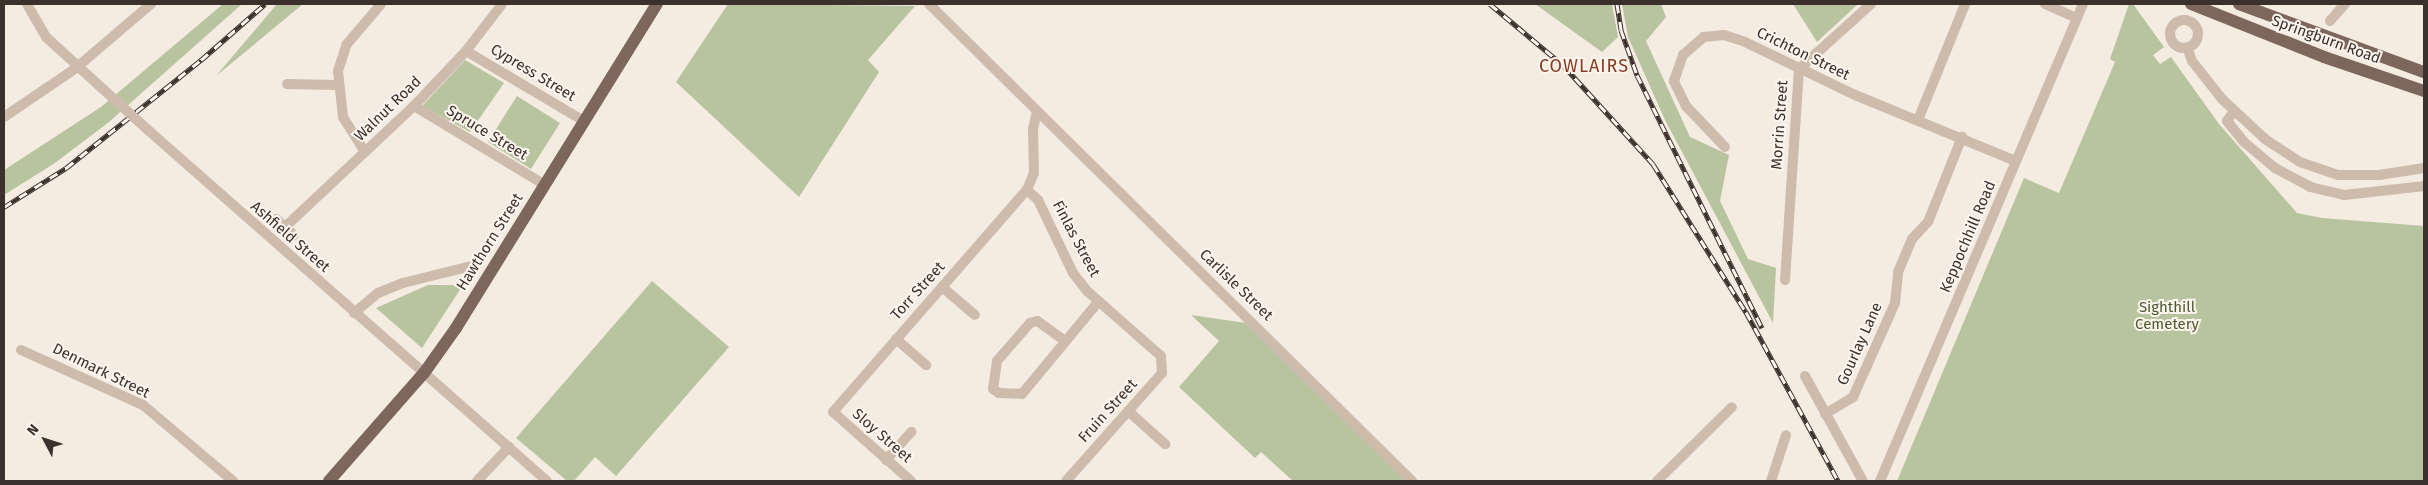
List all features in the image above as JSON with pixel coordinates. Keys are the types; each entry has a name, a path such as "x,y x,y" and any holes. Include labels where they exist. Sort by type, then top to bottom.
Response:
{"main road":[{"name":"Hawthorn Street","path":"329,481 424,373 456,328 657,4"},
{"name":"Springburn Road","path":"2191,4 2324,57 2424,91"},
{"name":"Springburn Road","path":"2239,4 2424,72"}],"street":[{"name":"Ashfield Street","path":"27,4 46,38 76,68 547,481"},
{"path":"4,117 76,68 151,4"},
{"path":"365,152 343,117 337,85 347,44 381,4"},
{"name":"Walnut Road","path":"285,227 414,106 466,51 502,4"},
{"path":"929,4 1038,112 1033,129 1034,174 1027,190"},
{"name":"Morrin Street","path":"1785,280 1799,69 1871,4"},
{"path":"1918,120 1964,4"},
{"path":"2045,4 2076,18"},
{"name":"Keppochhill Road","path":"1880,481 2082,4"},
{"path":"2330,21 2345,4"},
{"name":"Crichton Street","path":"1725,147 1686,106 1674,81 1683,55 1704,37 1724,35 1918,120 2016,160"},
{"path":"2187,47 2192,61 2234,111 2280,150 2327,173 2369,175 2424,168"},
{"name":"Cypress Street","path":"466,51 584,121"},
{"path":"287,84 337,85"},
{"name":"Spruce Street","path":"414,106 545,185"},
{"path":"2234,111 2228,121 2244,142 2275,168 2310,187 2344,195 2424,186"},
{"name":"Carlisle Street","path":"1038,112 1412,481"},
{"name":"Gourlay Lane","path":"1825,414 1853,397 1895,303 1898,272 1912,239 1928,222 1962,137"},
{"name":"Torr Street","path":"833,412 1027,190"},
{"name":"Finlas Street","path":"1027,190 1038,200 1073,273 1098,302 1161,356"},
{"path":"276,219 294,235"},
{"path":"354,313 378,293 403,282 471,266"},
{"path":"942,287 975,316"},
{"path":"1065,341 1037,321 1030,323 997,361 993,389 999,393 1022,394 1061,350 1065,341 1098,302"},
{"path":"896,339 926,365"},
{"name":"Denmark Street","path":"22,350 143,405 233,481"},
{"name":"Fruin Street","path":"1066,481 1162,373 1161,356"},
{"path":"1806,378 1863,481"},
{"path":"1657,481 1732,408"},
{"path":"1128,411 1165,444"},
{"name":"Sloy Street","path":"833,412 905,480"},
{"path":"886,460 911,432"},
{"path":"1771,481 1786,435"},
{"path":"478,481 509,447"}],"green space":[{"path":"223,4 242,4 109,122 55,163 4,195 4,170 101,107"},
{"path":"277,4 303,4 216,76"},
{"path":"728,4 915,6 868,60 879,72 799,197 676,82"},
{"path":"1535,4 1612,4 1618,37 1602,52"},
{"path":"1622,4 1661,4 1666,17 1646,41 1690,137 1729,155 1720,201 1748,259 1776,268 1773,323 1665,120 1628,37"},
{"path":"1793,4 1858,4 1817,42"},
{"name":"Sighthill Cemetery","path":"2129,4 2133,4 2164,47 2153,55 2160,64 2171,57 2219,124 2297,213 2322,218 2424,226 2424,481 1897,481 2024,178 2059,193 2115,62 2110,59"},
{"path":"465,60 504,83 470,132 422,106"},
{"path":"517,96 560,123 531,169 488,142"},
{"path":"652,281 729,347 616,476 595,457 574,481 567,481 516,438"},
{"path":"428,285 463,285 422,348 376,308"},
{"path":"1191,315 1253,324 1412,481 1293,481 1261,452 1255,458 1179,387 1219,341"}],"railway":[{"path":"4,207 66,168 201,60 265,4"},
{"path":"1490,4 1563,65 1653,164 1746,312 1838,481"},
{"path":"1617,4 1621,30 1637,75 1762,328"}],"district":[{"name":"COWLAIRS","path":"1584,66"}]}
